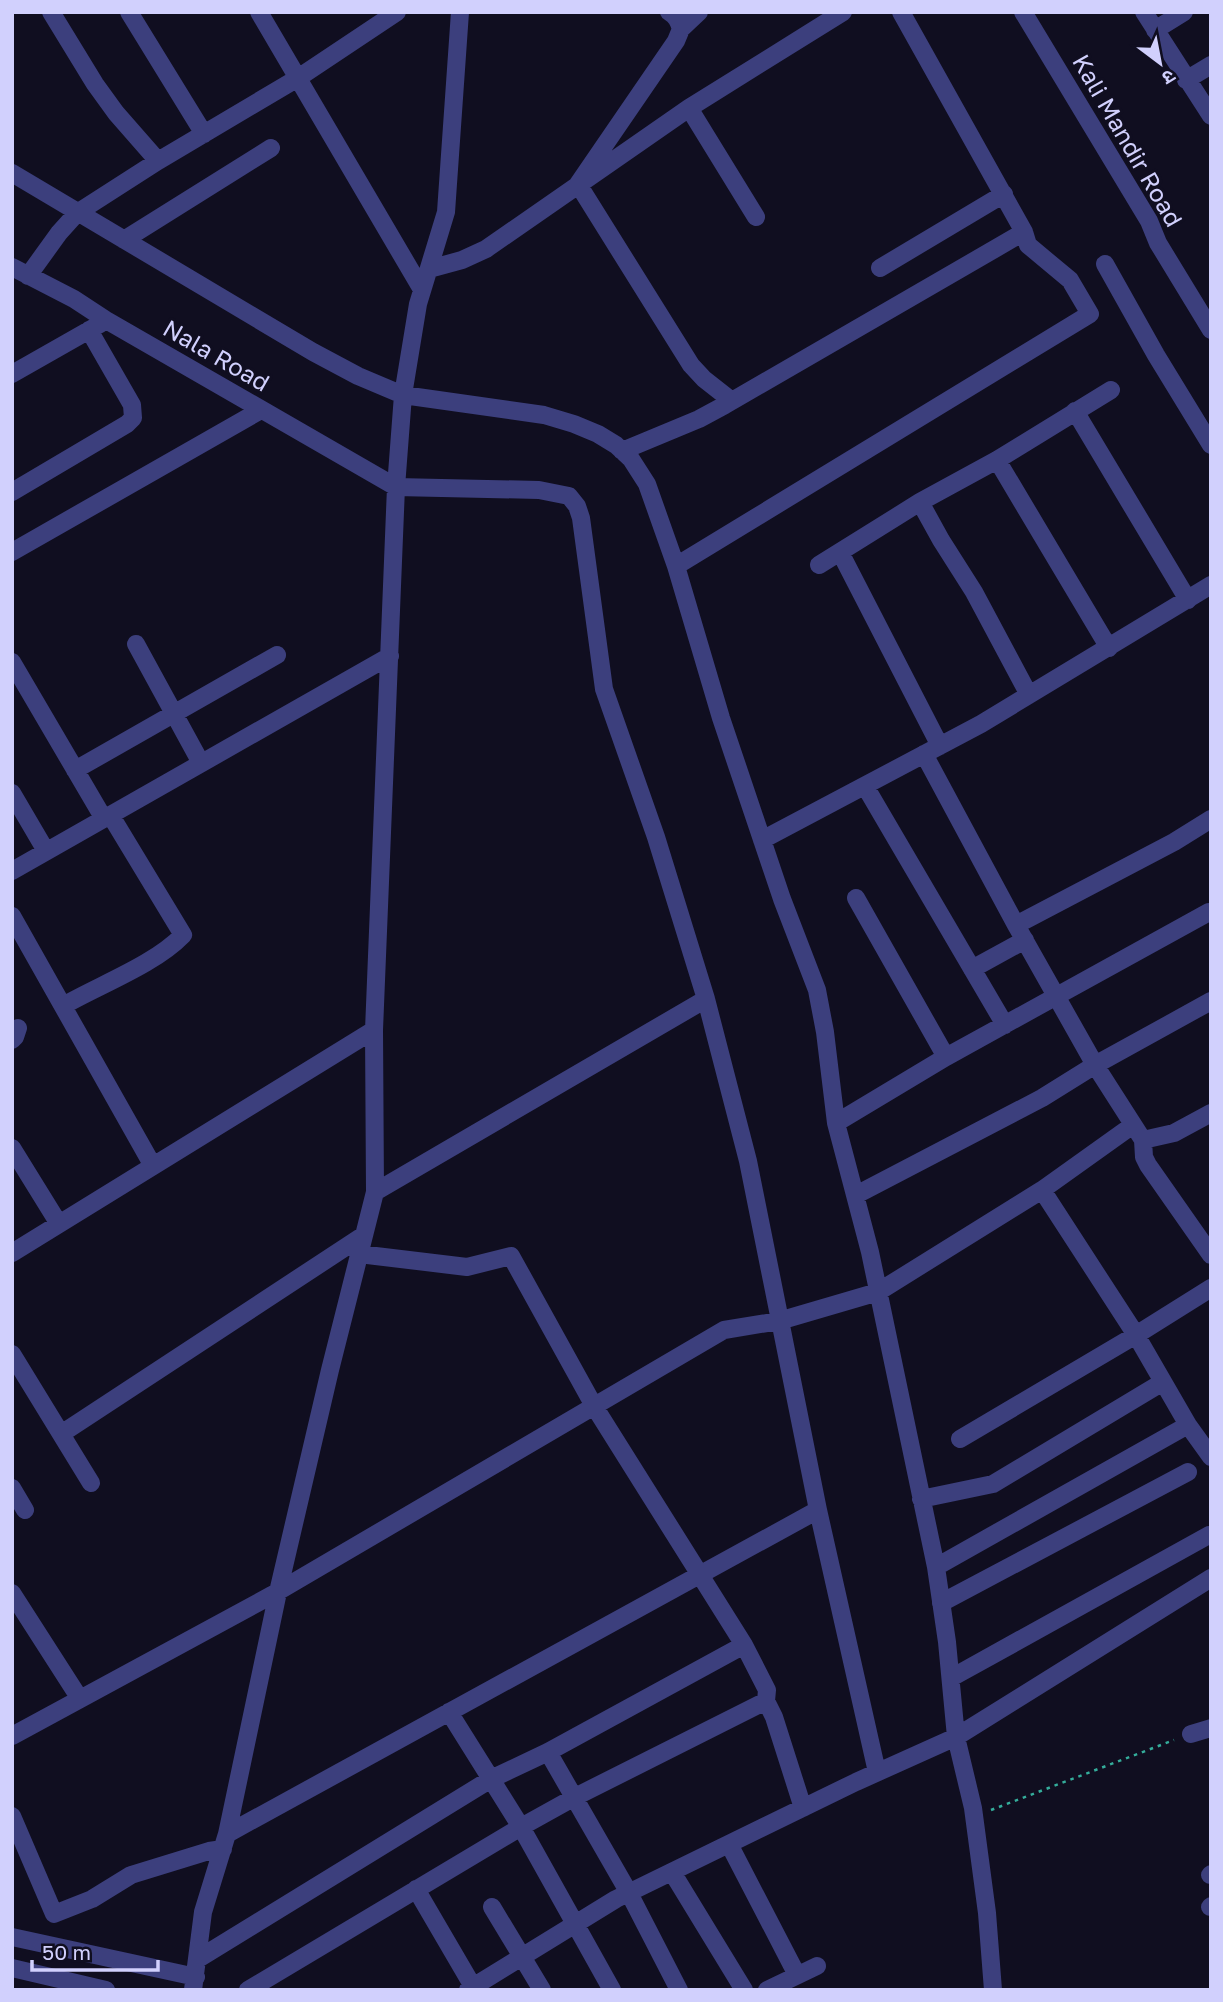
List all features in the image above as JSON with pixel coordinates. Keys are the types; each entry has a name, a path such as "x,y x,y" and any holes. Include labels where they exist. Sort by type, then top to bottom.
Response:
{"street":[{"path":"51,12 95,84 116,113 158,161"},
{"path":"129,12 204,134"},
{"path":"259,12 421,288"},
{"path":"25,270 77,213 158,161 298,78 397,12"},
{"path":"196,1975 203,1912 225,1841 278,1592 375,1192 374,1030 397,479 403,400 421,288 441,231 448,201 460,12"},
{"path":"578,184 676,41 674,17 699,12"},
{"path":"429,269 462,260 486,249 689,108 843,12"},
{"path":"676,566 1090,314 1070,279 1028,245 1024,232 901,12"},
{"name":"Kali Mandir Road","path":"1023,12 1149,221 1158,243 1211,330"},
{"path":"1144,12 1211,116"},
{"path":"1155,30 1184,12"},
{"path":"1186,80 1211,65"},
{"path":"689,108 756,217"},
{"path":"124,240 271,148"},
{"path":"12,173 313,352 403,400 544,415 574,424 598,434 622,451 631,459 647,484 676,566 720,718 782,899 817,990 836,1123 878,1292 936,1567 956,1737 974,1816 987,1913 993,1990"},
{"path":"578,184 691,365 732,401"},
{"path":"880,268 1003,194"},
{"path":"622,451 699,419 1024,232"},
{"path":"1105,264 1211,445"},
{"name":"Nala Road","path":"25,270 261,410 397,479"},
{"path":"12,374 106,320"},
{"path":"12,492 133,418 132,405 89,330"},
{"path":"819,565 920,502 996,460 1111,390"},
{"path":"12,552 261,410"},
{"path":"1075,411 1188,600"},
{"path":"996,460 1109,648"},
{"path":"397,479 539,490 569,496 577,506 581,518 604,689 656,837 706,999 748,1161 818,1510 877,1772"},
{"path":"920,502 974,592 1029,695"},
{"path":"840,552 1021,932 1095,1065 1143,1140 1144,1157 1148,1165 1211,1255"},
{"path":"762,841 1029,695 1211,585"},
{"path":"136,645 201,763"},
{"path":"75,770 277,655"},
{"path":"12,871 390,656"},
{"path":"12,662 104,819"},
{"path":"865,786 1005,1025"},
{"path":"12,793 46,851"},
{"path":"63,1006 128,972 175,943 183,935 111,816 104,819"},
{"path":"972,969 1021,932 1211,819"},
{"path":"856,898 946,1057"},
{"path":"836,1123 946,1057 1209,912"},
{"path":"12,916 153,1166"},
{"path":"375,1192 706,999"},
{"path":"856,1195 1042,1098 1095,1065 1211,1001"},
{"path":"12,1253 374,1030"},
{"path":"1143,1140 1174,1133 1211,1113"},
{"path":"15,1728 80,1699 278,1592 724,1330 779,1321 878,1292 1042,1190 1133,1125"},
{"path":"12,1148 59,1224"},
{"path":"1042,1190 1136,1335 1188,1425 1211,1457"},
{"path":"61,1434 364,1235"},
{"path":"359,1254 467,1267 511,1256 594,1406 744,1645 767,1690 766,1702 774,1717 803,1808"},
{"path":"960,1439 1211,1288"},
{"path":"12,1354 91,1483"},
{"path":"921,1499 993,1484 1163,1382"},
{"path":"936,1567 1188,1425"},
{"path":"941,1603 1188,1472"},
{"path":"12,1488 25,1510"},
{"path":"12,1816 54,1914 92,1899 131,1875 209,1851 449,1712 818,1510"},
{"path":"951,1678 1209,1535"},
{"path":"416,1889 472,1989 629,1893 877,1772 956,1737 1211,1578"},
{"path":"12,1593 80,1699"},
{"path":"12,1937 196,1975 491,1779 548,1752 744,1645"},
{"path":"248,1990 521,1827 575,1797 766,1702"},
{"path":"449,1712 521,1827 612,1990"},
{"path":"1191,1734 1211,1728"},
{"path":"548,1752 629,1893 679,1990"},
{"path":"729,1844 797,1975"},
{"path":"672,1872 744,1990"},
{"path":"492,1907 542,1990"},
{"path":"767,1990 817,1966"},
{"path":"12,1968 106,1990"}],"path":[{"path":"974,1816 1191,1734"}]}
